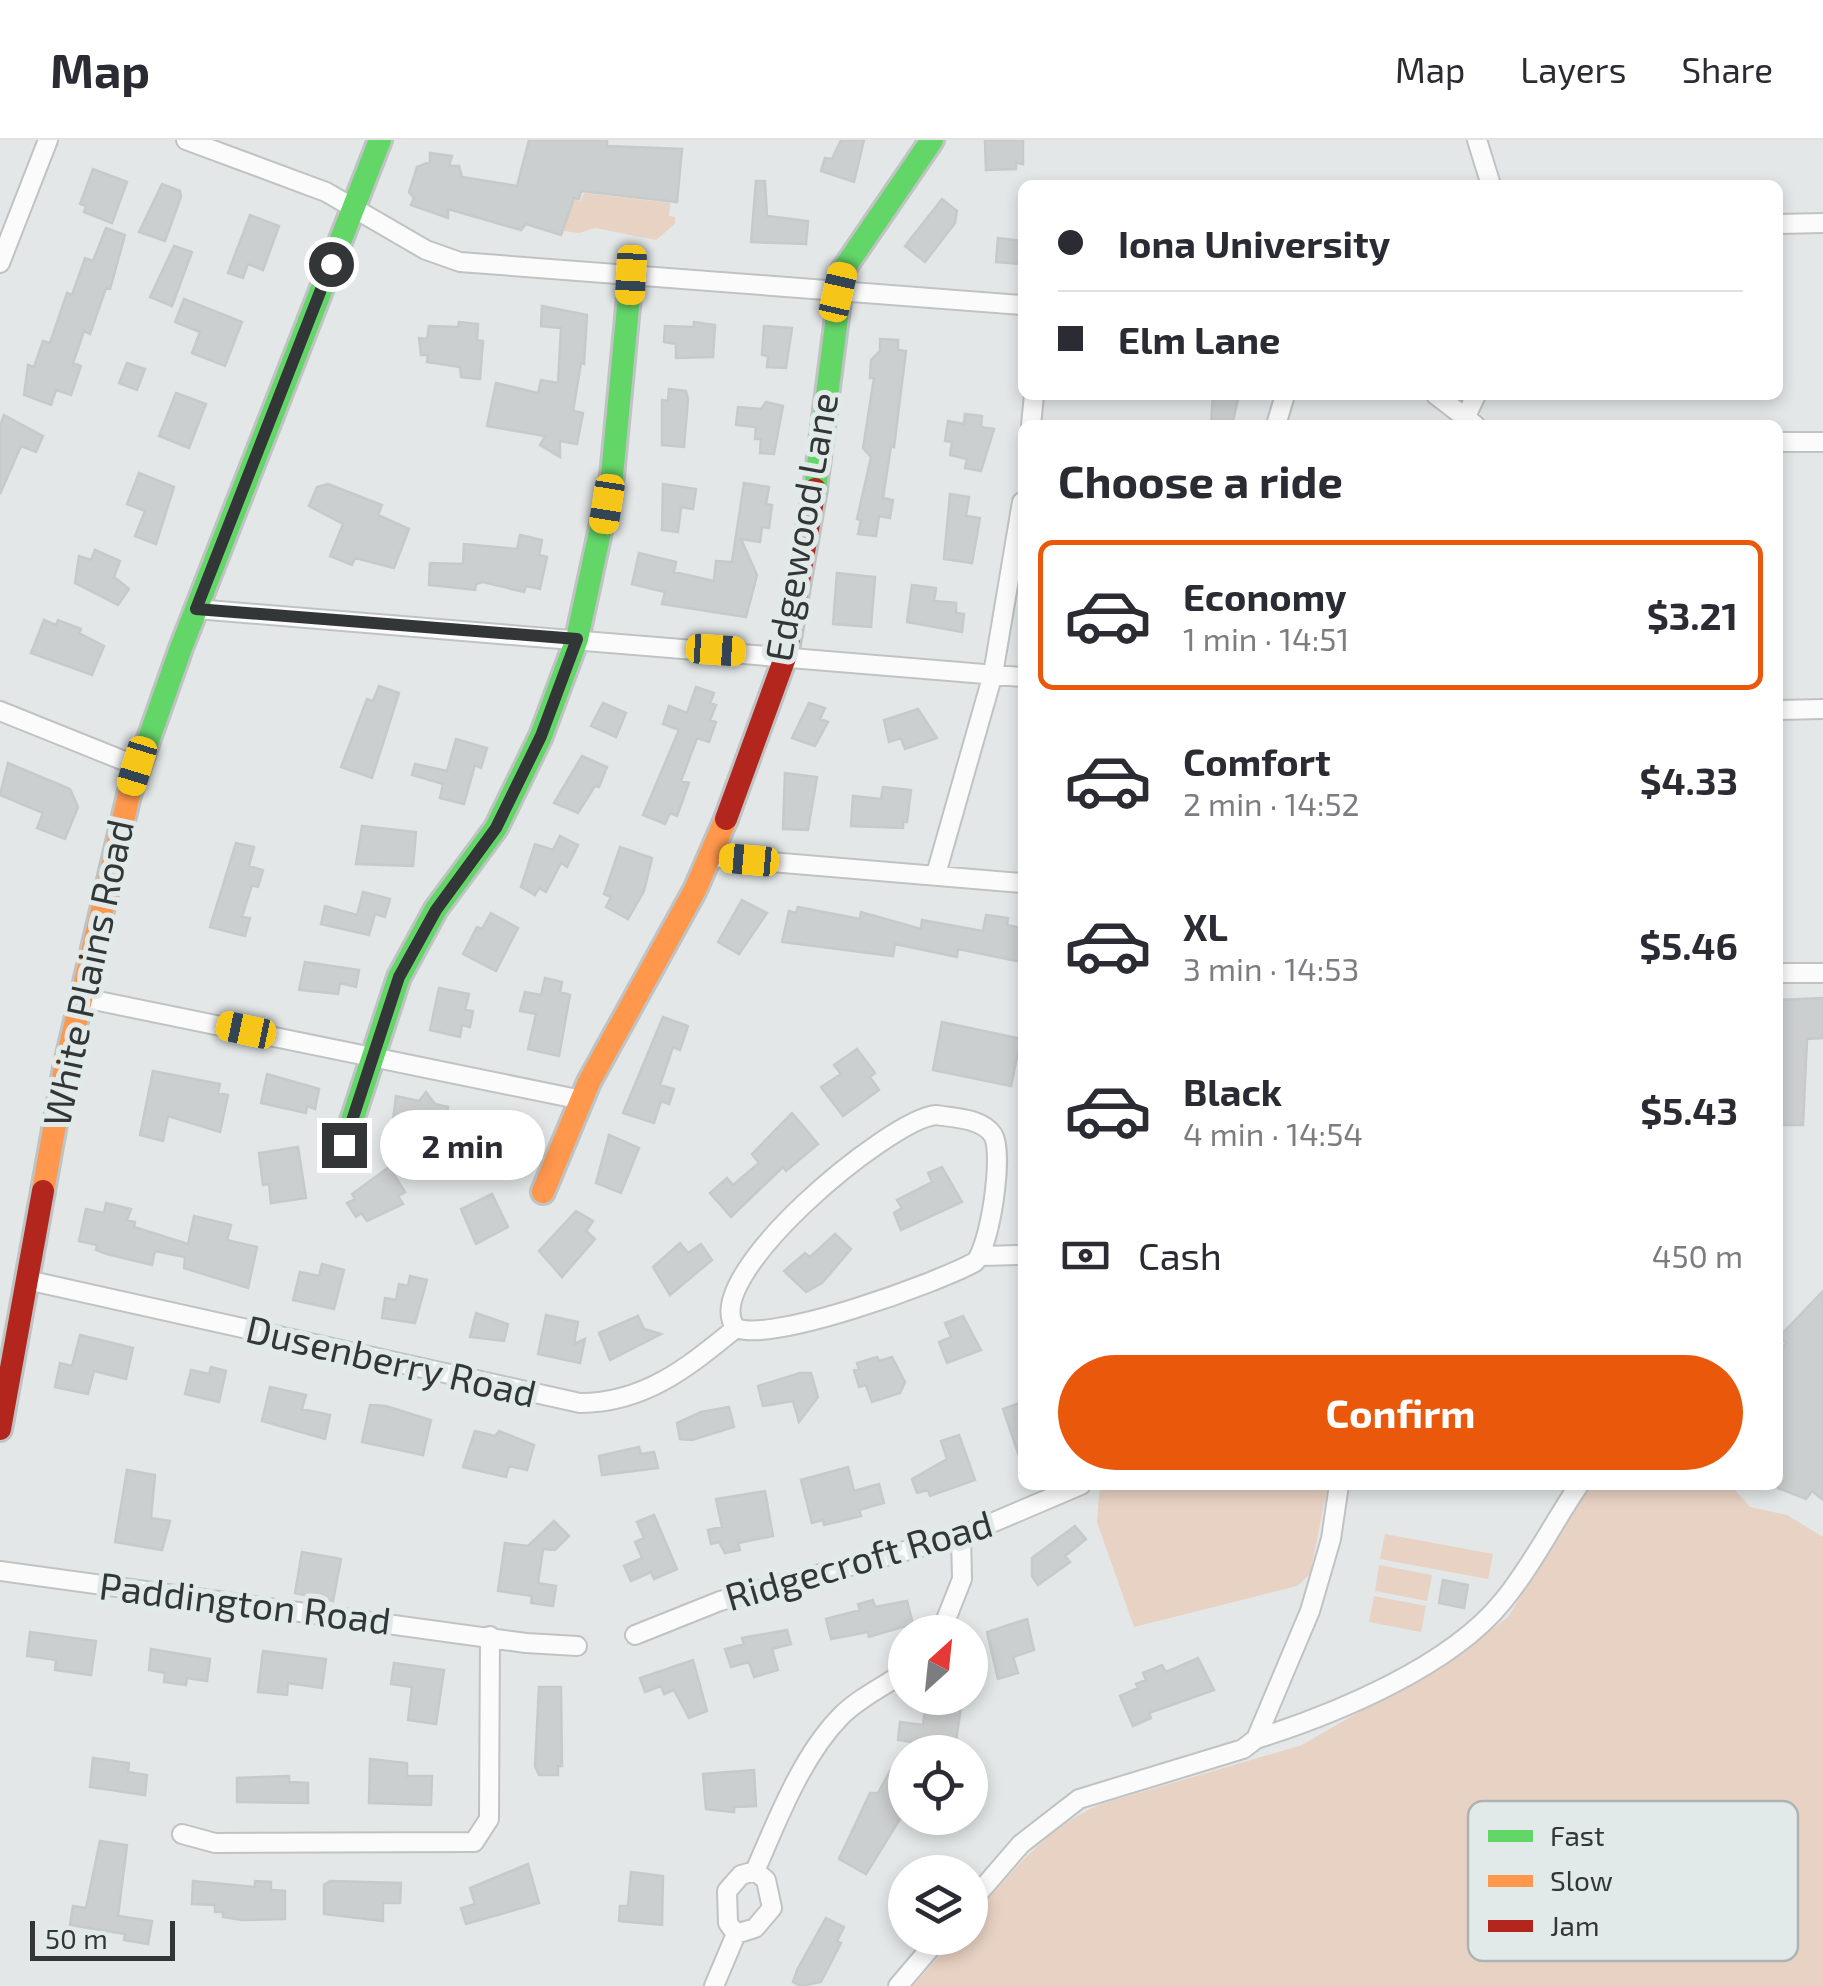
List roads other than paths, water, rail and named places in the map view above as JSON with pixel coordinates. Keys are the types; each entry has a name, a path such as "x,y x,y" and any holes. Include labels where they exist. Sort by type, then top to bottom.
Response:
{"street":[{"path":"0,263 48,140"},
{"path":"186,140 354,207 426,250 460,262 1018,305"},
{"name":"White Plains Road","path":"1,1420 79,997 106,872 137,766 380,140"},
{"name":"Edgewood Lane","path":"543,1192 627,1007 712,857 786,655 820,464 838,292 853,250 932,140"},
{"path":"1477,140 1489,180"},
{"path":"1783,224 1823,223"},
{"path":"344,1145 399,977 421,934 485,848 508,805 541,736 577,639 612,476 631,275"},
{"path":"1442,400 1466,420"},
{"path":"1783,442 1823,442"},
{"path":"936,874 993,674 1018,526"},
{"path":"196,609 1018,677"},
{"path":"1783,710 1823,709"},
{"path":"0,711 137,766"},
{"path":"712,857 1018,883"},
{"path":"1783,973 1823,972"},
{"path":"79,997 582,1100"},
{"path":"981,1256 1000,1153 992,1134 983,1125 921,1116 862,1155 764,1243 735,1291 730,1313 736,1328 755,1333 842,1312 962,1269 981,1256 1018,1255"},
{"name":"Dusenberry Road","path":"27,1280 580,1403 606,1403 651,1390 736,1328"},
{"name":"Ridgecroft Road","path":"635,1635 720,1601 961,1536 1069,1490"},
{"path":"1256,1739 1316,1593 1338,1490"},
{"path":"988,1883 1026,1839 1079,1799 1243,1748 1256,1739 1302,1724 1381,1688 1442,1652 1486,1619 1518,1582 1576,1490"},
{"path":"948,1615 962,1579 961,1536"},
{"name":"Paddington Road","path":"0,1571 490,1636"},
{"path":"182,1834 215,1843 474,1842 489,1819 490,1636 577,1646"},
{"path":"755,1871 783,1806 830,1729 853,1706 888,1683"},
{"path":"714,1986 736,1934 754,1928 772,1908 766,1880 755,1871"},
{"path":"736,1934 728,1923 728,1891 741,1875 755,1871"},
{"path":"898,1986 924,1955"}]}
